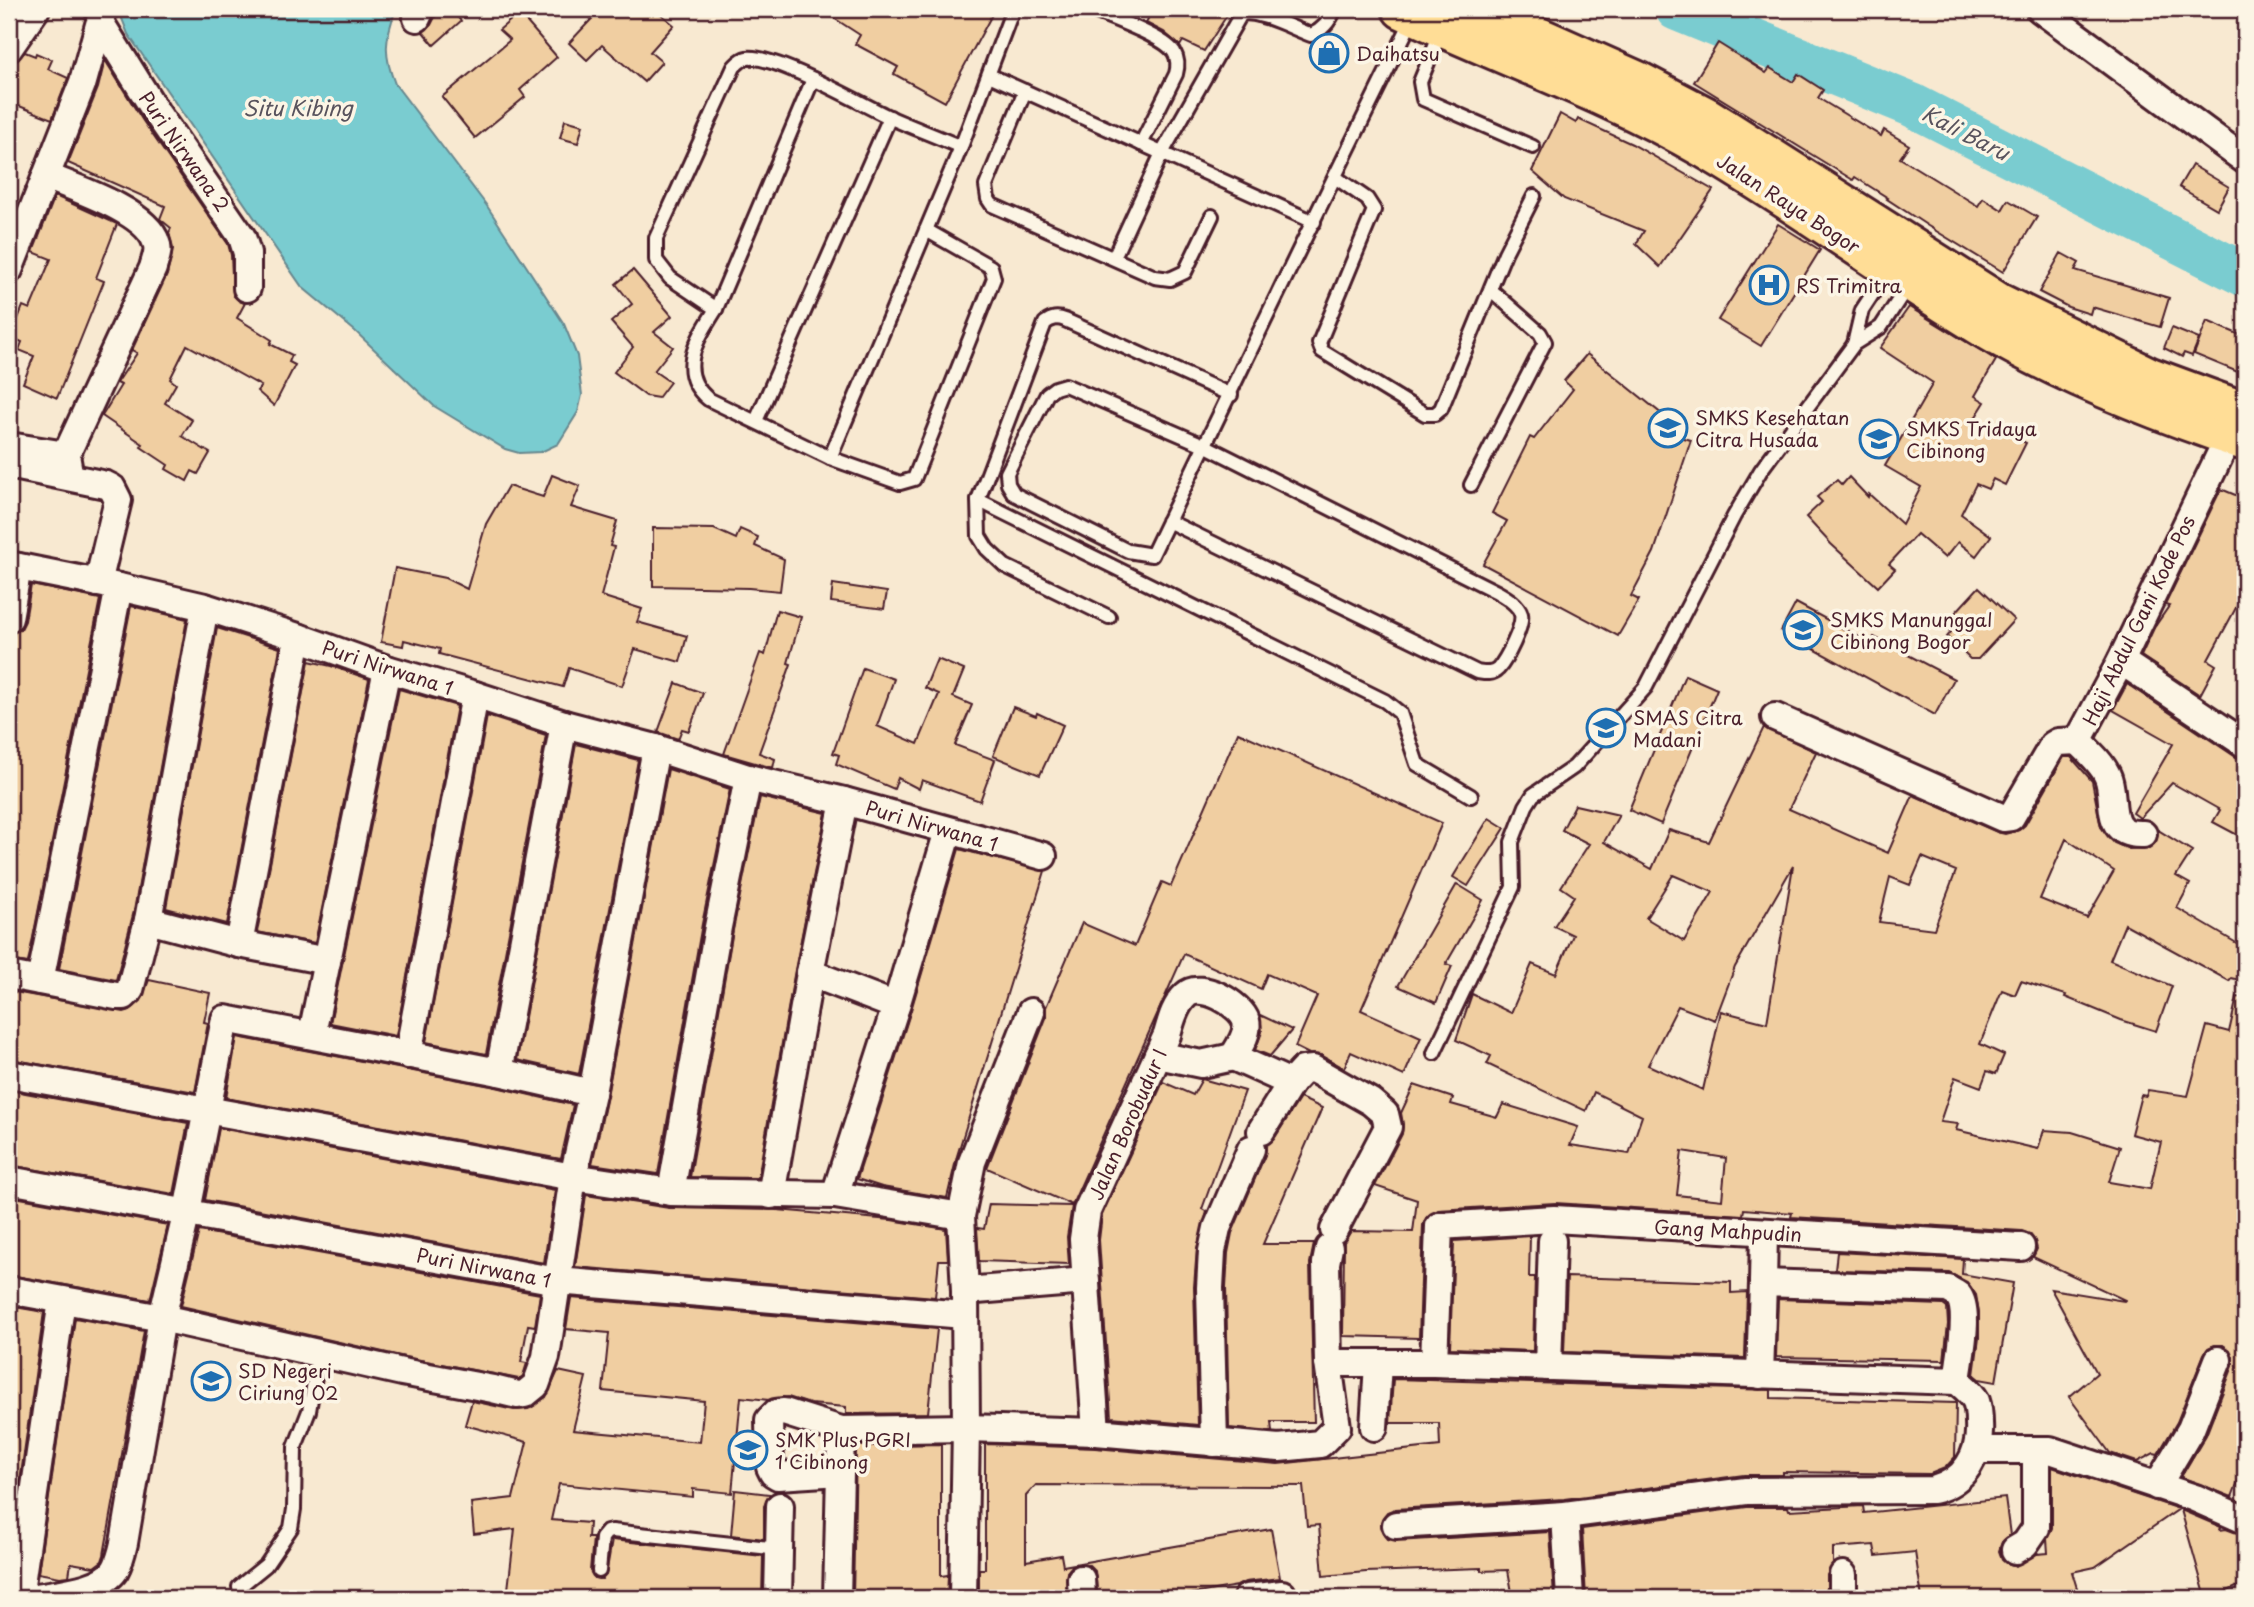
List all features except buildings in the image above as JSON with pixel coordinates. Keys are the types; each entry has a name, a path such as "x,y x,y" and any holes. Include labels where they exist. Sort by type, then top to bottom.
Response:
{"highway":[{"name":"Jalan Raya Bogor","path":"1476,9 1638,81 1705,116 1909,263"},
{"name":"Jalan Raya Bogor","path":"1425,14 1624,107 1909,263 1999,303 2069,340 2150,377 2240,430"}],"street":[{"path":"9,48 36,9"},
{"path":"2040,9 2245,160"},
{"path":"9,270 83,82 102,15"},
{"name":"Puri Nirwana 2","path":"102,15 156,112 242,237 247,253 247,288"},
{"path":"46,176 116,206 138,220 151,230 158,250 153,268 68,467"},
{"name":"Haji Abdul Gani Kode Pos","path":"1775,717 2003,818 2011,817 2053,745 2058,742 2078,741 2240,430"},
{"path":"9,446 68,467 113,488 118,500 108,585 40,981"},
{"path":"9,465 68,467"},
{"path":"9,618 14,566 108,585"},
{"name":"Puri Nirwana 1","path":"108,585 205,607 387,669 564,724 656,748 748,778 844,801 1043,856"},
{"path":"9,975 116,996 124,996 130,990 148,920 205,607"},
{"path":"239,944 298,637"},
{"path":"2121,661 2245,744"},
{"path":"312,1034 387,669"},
{"path":"408,1055 475,695"},
{"path":"499,1072 564,724"},
{"path":"2078,741 2108,776 2111,807 2117,824 2134,834 2143,834"},
{"path":"9,1290 162,1318 509,1394 525,1394 536,1385 546,1357 573,1177 592,1093 656,748"},
{"path":"671,1192 718,927 748,778"},
{"path":"771,1195 844,801"},
{"path":"835,1195 896,1006 948,831"},
{"path":"148,920 239,944 327,961"},
{"path":"810,973 896,1006"},
{"name":"Jalan Borobudur I","path":"1096,1432 1083,1239 1087,1211 1180,1003 1191,991 1212,993 1228,1002 1244,1017 1247,1023 1245,1033 1233,1057"},
{"path":"963,1598 965,1428 961,1216 972,1162 1031,1012"},
{"path":"32,1598 95,1586 115,1569 124,1544 162,1318 187,1211 225,1018 592,1093"},
{"path":"1158,1055 1201,1064 1233,1057 1291,1083"},
{"path":"840,1472 778,1476 773,1473 770,1467 769,1420 776,1413 784,1412 841,1430 965,1428 1096,1432 1213,1443 1279,1448 1320,1444 1337,1427 1328,1363 1326,1264 1331,1239 1388,1127 1385,1114 1371,1102 1313,1069 1303,1070 1291,1083 1256,1140 1217,1228 1212,1251 1210,1288 1213,1443"},
{"path":"9,1074 573,1177 671,1192 835,1195 961,1216"},
{"name":"Puri Nirwana 1","path":"9,1180 557,1281 964,1303 1086,1281"},
{"name":"Gang Mahpudin","path":"1434,1363 1439,1226 1554,1219 2021,1247"},
{"path":"1760,1375 1764,1232"},
{"path":"1548,1367 1552,1241"},
{"path":"1763,1283 1948,1289 1957,1295 1964,1318 1956,1381"},
{"path":"19,1598 62,1300"},
{"path":"2157,1486 2191,1429 2218,1360"},
{"path":"1328,1363 1434,1363 1956,1381 1976,1400 1980,1441 1978,1450 1961,1474 1946,1486 1933,1490 1746,1491 1566,1515 1396,1525"},
{"path":"1374,1427 1378,1364"},
{"path":"837,1598 841,1430"},
{"path":"1978,1450 2050,1450 2195,1498 2245,1520"},
{"path":"2015,1550 2025,1544 2036,1528 2036,1450"},
{"path":"778,1598 780,1506"},
{"path":"1566,1515 1570,1598"},
{"path":"1247,1598 1282,1594"}],"lane":[{"path":"830,458 961,147 1013,9"},
{"path":"1089,9 1145,32 1174,52 1177,74 1141,144"},
{"path":"1114,257 1162,153 1241,13 1257,14 1311,35 1331,19 1335,9"},
{"path":"1425,14 1420,82 1423,99 1533,147"},
{"path":"1168,521 1477,672 1489,674 1498,669 1516,639 1522,622 1521,615 1508,598 1206,446 1065,385 1047,394 1007,473 1014,494 1128,551 1152,555 1168,521 1206,446 1231,395 1335,177 1425,14"},
{"path":"716,309 670,278 656,260 656,238 734,67 741,60 762,60 813,79 890,117 961,147"},
{"path":"989,75 1314,222"},
{"path":"813,79 716,309 695,343 691,361 698,390 708,399 830,458 900,483 914,479 994,278 991,267 926,230"},
{"path":"1025,92 986,186 988,199 997,207 1155,277 1170,279 1185,272 1212,216"},
{"path":"756,421 890,117"},
{"path":"1335,177 1367,199 1374,209 1319,343 1322,351 1425,414 1435,414 1441,409 1505,253 1534,196"},
{"path":"1434,1053 1513,887 1512,842 1526,806 1533,795 1574,767 1646,687 1734,516 1761,470 1854,344 1881,327 1909,263"},
{"path":"1854,344 1862,310 1909,263"},
{"path":"1471,485 1545,342 1540,333 1491,290"},
{"path":"1109,617 1005,566 979,537 978,500 1043,328 1050,319 1065,320 1231,395"},
{"path":"978,500 1385,701 1400,713 1417,764 1471,796"},
{"path":"239,1587 267,1564 291,1528 295,1447 309,1411 319,1353"},
{"path":"599,1571 602,1538 612,1531 779,1549"}],"water":[{"name":"Situ Kibing","path":"124,9 396,9 387,46 395,84 487,206 564,324 577,356 582,395 578,412 558,444 541,452 519,453 505,449 434,406 355,331 302,287 128,34 121,16"}],"waterway":[{"name":"Kali Baru","path":"1677,9 1912,105 2245,275"}],"place":[{"name":"Daihatsu","path":"1329,53"},
{"name":"RS Trimitra","path":"1769,285"},
{"name":"SMKS Kesehatan Citra Husada","path":"1668,428"},
{"name":"SMKS Tridaya Cibinong","path":"1879,439"},
{"name":"SMKS Manunggal Cibinong Bogor","path":"1803,630"},
{"name":"SMAS Citra Madani","path":"1606,728"},
{"name":"SD Negeri Ciriung 02","path":"211,1381"},
{"name":"SMK Plus PGRI 1 Cibinong","path":"748,1450"}]}
